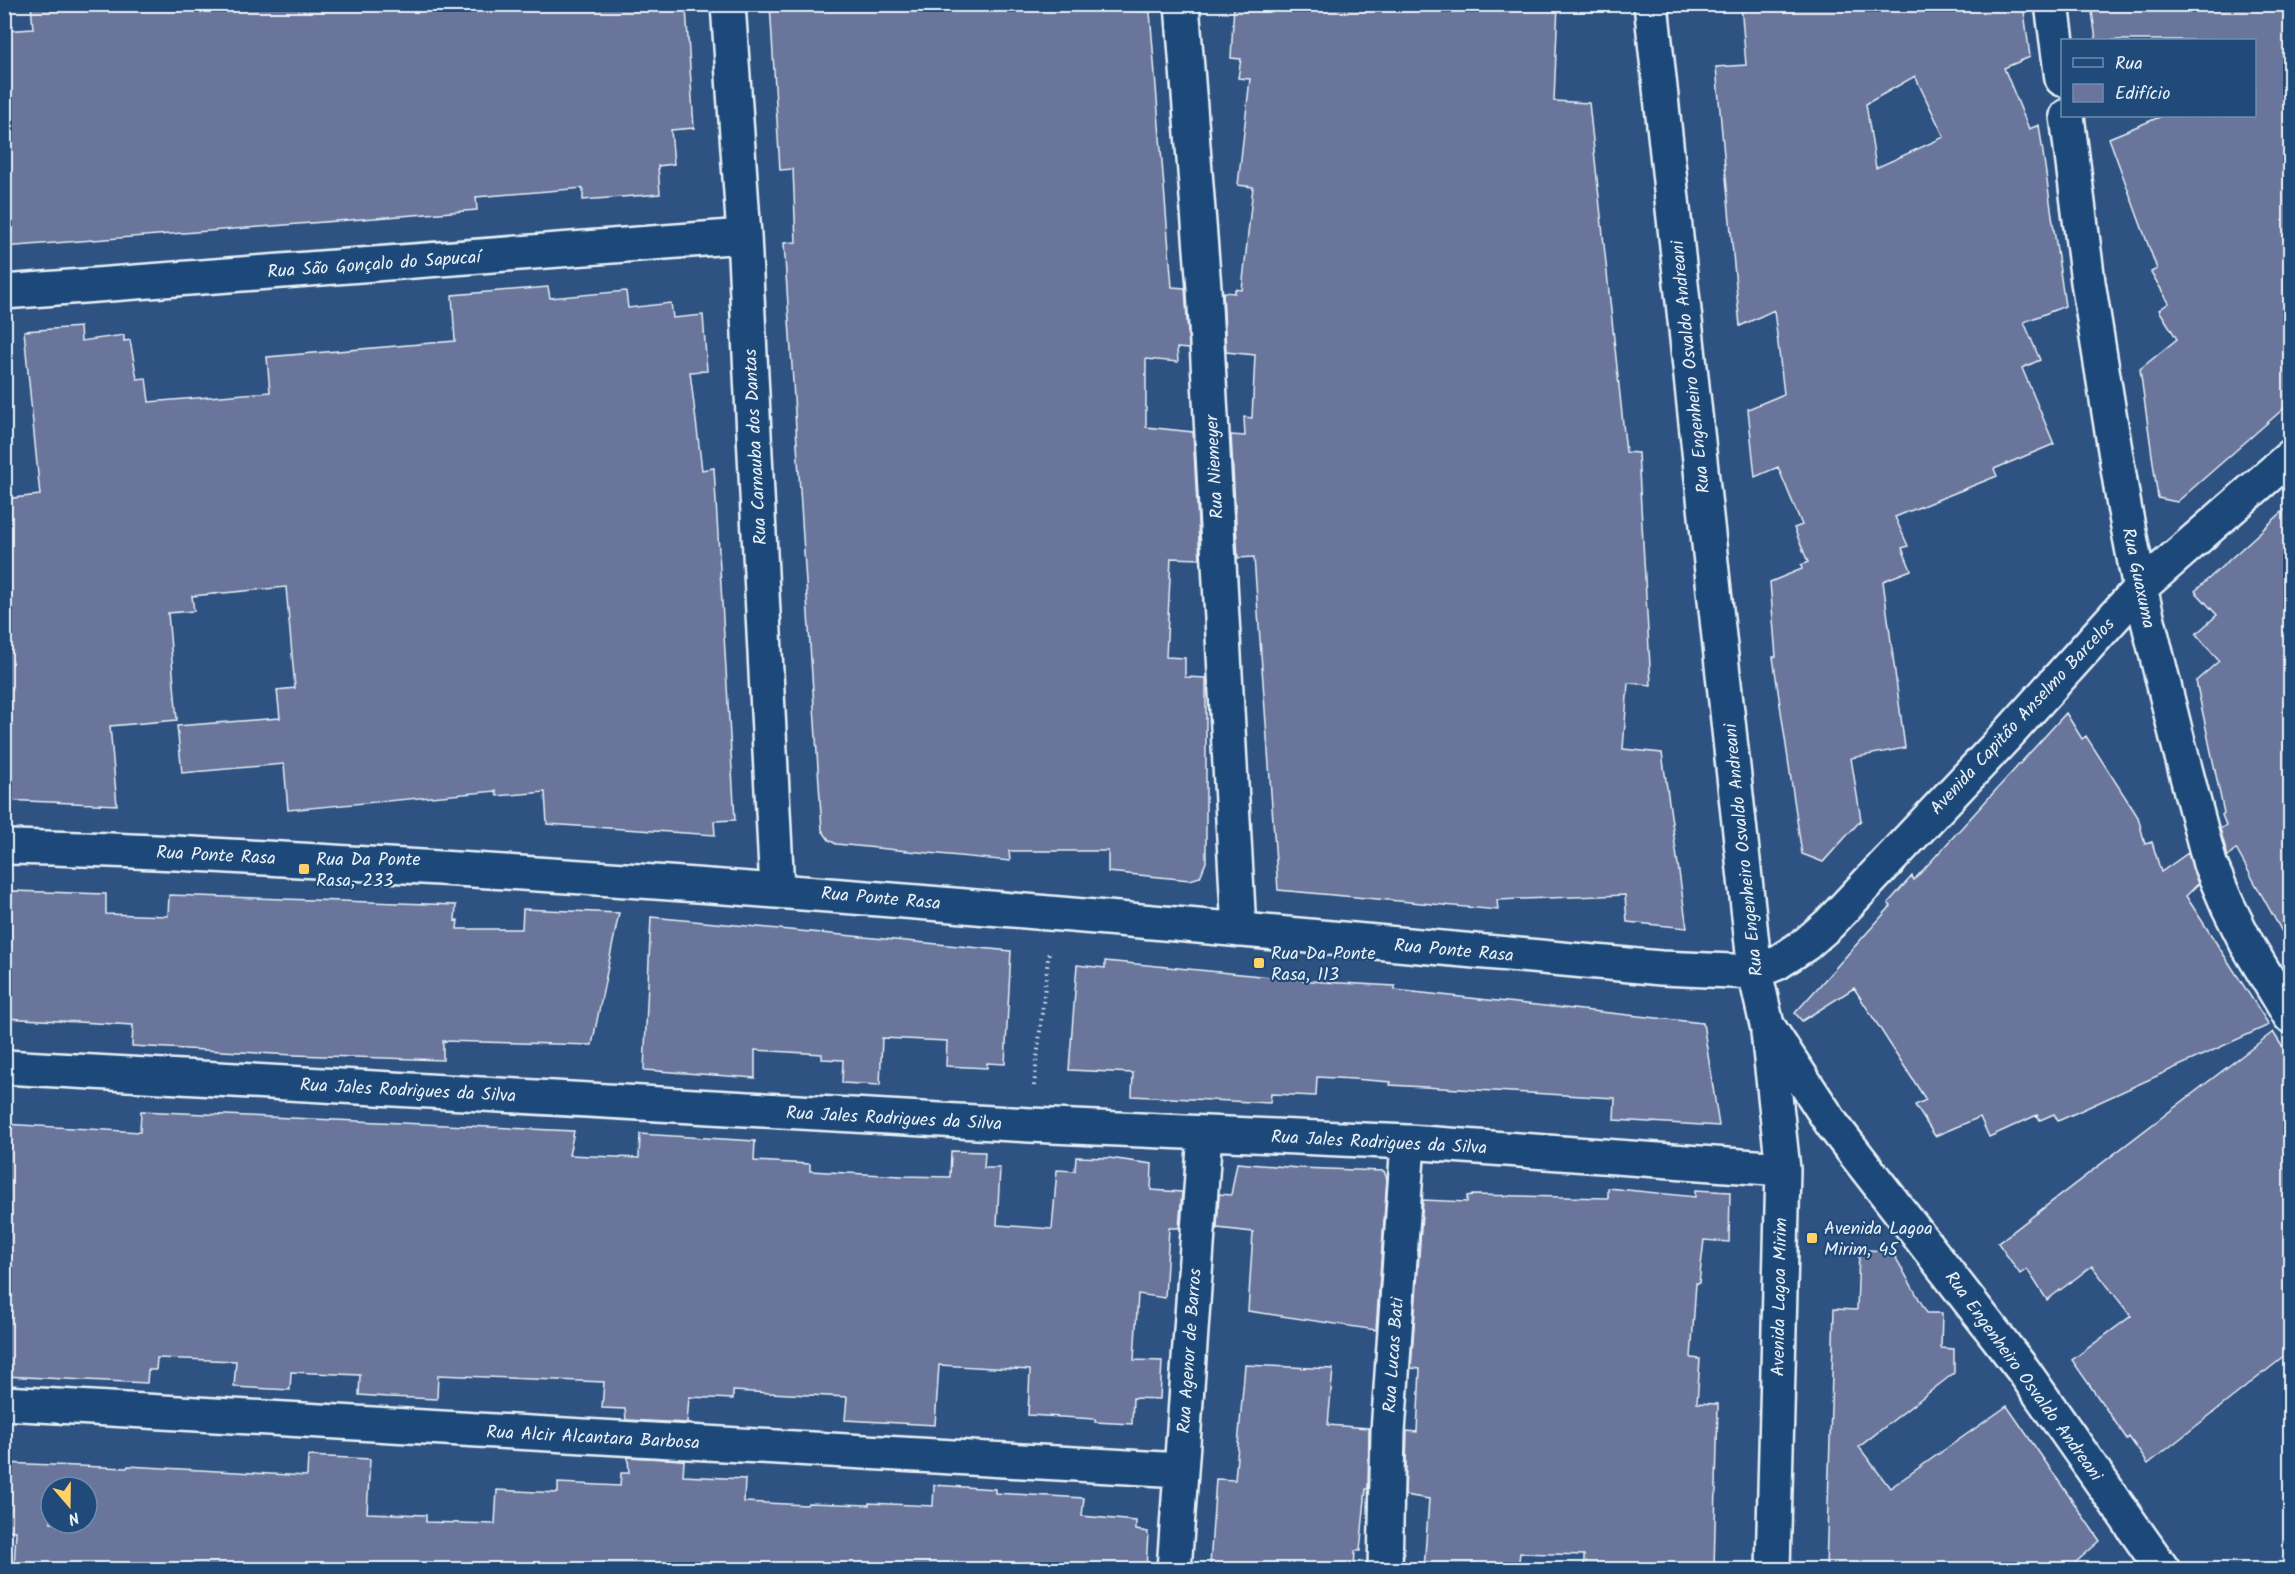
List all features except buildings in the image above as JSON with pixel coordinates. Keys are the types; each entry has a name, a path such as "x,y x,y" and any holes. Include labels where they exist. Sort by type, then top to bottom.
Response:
{"street":[{"name":"Rua Carnauba dos Dantas","path":"728,4 744,236 777,890"},
{"name":"Rua Niemeyer","path":"1182,4 1205,312 1239,930"},
{"name":"Rua Engenheiro Osvaldo Andreani","path":"1651,4 1755,972 1767,1025 1832,1124 2024,1370 2163,1569"},
{"path":"2052,4 2061,72"},
{"name":"Rua Guaxuma","path":"2067,117 2088,282 2124,507 2140,588 2210,864 2228,906 2282,981 2290,1016"},
{"name":"Rua São Gonçalo do Sapucaí","path":"4,292 744,236"},
{"name":"Avenida Capitão Anselmo Barcelos","path":"1755,972 1778,963 1829,924 2011,731 2140,588 2290,458"},
{"name":"Rua Ponte Rasa","path":"4,847 98,849 534,873 777,890 1053,912 1661,968 1755,972"},
{"name":"Avenida Lagoa Mirim","path":"1767,1025 1783,1169 1773,1569"},
{"name":"Rua Jales Rodrigues da Silva","path":"4,1067 1030,1125 1408,1142 1783,1169"},
{"name":"Rua Agenor de Barros","path":"1174,1569 1205,1133"},
{"name":"Rua Lucas Bati","path":"1385,1569 1388,1432 1408,1142"},
{"name":"Rua Alcir Alcantara Barbosa","path":"4,1403 1181,1470"}],"path":[{"path":"1030,1125 1053,912"}],"place":[{"name":"Rua Da Ponte Rasa, 233","path":"304,869"},
{"name":"Rua Da Ponte Rasa, 113","path":"1259,963"},
{"name":"Avenida Lagoa Mirim, 45","path":"1812,1238"}]}
